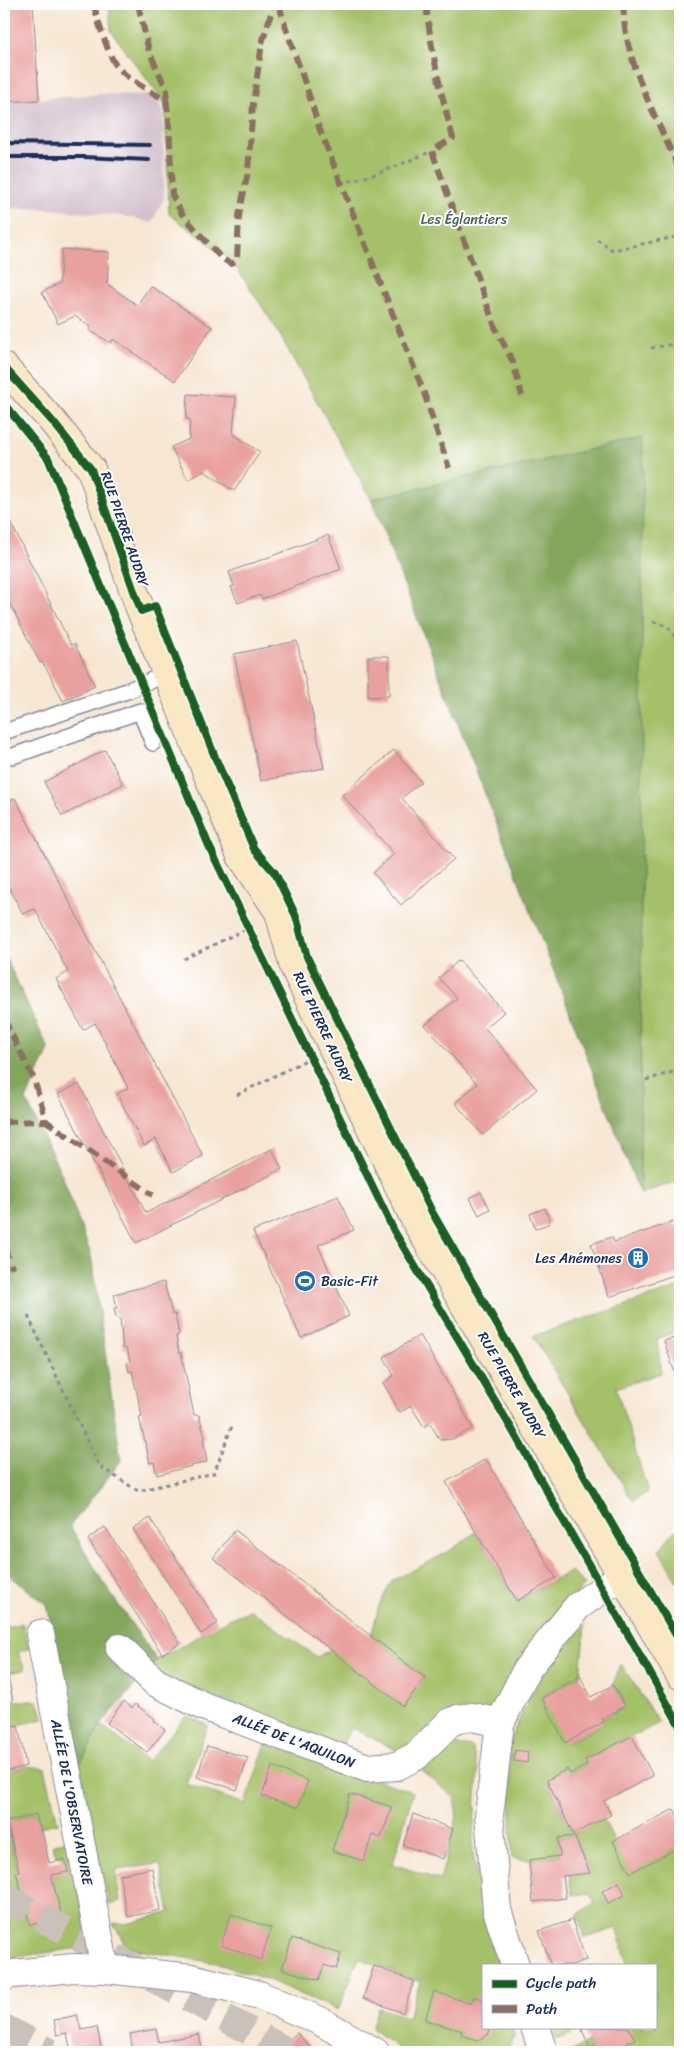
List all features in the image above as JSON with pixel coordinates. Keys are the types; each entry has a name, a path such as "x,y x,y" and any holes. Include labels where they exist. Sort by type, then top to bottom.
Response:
{"street":[{"name":"RUE PIERRE AUDRY","path":"4,367 53,422 91,470 114,537 166,674 241,856 278,912 294,967 415,1220 680,1676"},
{"path":"515,1964 497,1910 489,1815 500,1723 527,1669 578,1606 623,1575"},
{"name":"ALLÉE DE L'OBSERVATOIRE","path":"40,1634 105,1969"},
{"name":"ALLÉE DE L'AQUILON","path":"120,1648 155,1682 203,1706 367,1768 398,1766 416,1756 449,1723 458,1719 473,1717 500,1723"},
{"path":"4,1975 67,1968 105,1969 192,1978 259,1995 318,2020 375,2052"},
{"path":"535,2028 543,2052"}],"lane":[{"path":"4,732 127,691 166,674"},
{"path":"13,756 140,711 153,743"}],"path":[{"path":"341,183 358,180 385,171 432,152"},
{"path":"597,240 603,242 607,248 614,250 680,236"},
{"path":"650,348 680,343"},
{"path":"653,622 664,623 671,628 678,649 680,649"},
{"path":"244,920 252,937"},
{"path":"184,959 248,928"},
{"path":"307,1049 315,1066"},
{"path":"237,1095 311,1058"},
{"path":"646,1080 680,1070"},
{"path":"28,1316 100,1466 138,1491 214,1473 232,1426"}],"shaded area":[{"path":"102,94 147,95 157,100 163,109 164,198 152,223 130,217 47,209 4,208 4,102"}],"green space":[{"name":"Les Églantiers","path":"109,4 680,4 680,1180 640,1194 642,438 371,499 276,328 232,261 169,214 165,104 111,31"},
{"path":"643,438 640,1194 371,499"},
{"path":"4,954 49,1050 26,1100 63,1177 91,1255 121,1461 70,1526 106,1587 157,1660 101,1725 80,1764 47,1605 4,1571"},
{"path":"680,1287 680,1330 657,1339 661,1373 616,1388 648,1492 633,1501 533,1336"},
{"path":"675,1530 680,1532 680,1581 677,1582 659,1550"},
{"path":"476,1532 517,1601 571,1571 585,1585 531,1643 495,1713 412,1751 396,1750 352,1728 339,1749 149,1670 157,1660 227,1620 250,1610 317,1657 331,1649 403,1705 425,1678 371,1636 379,1606 392,1581 448,1552"},
{"path":"22,1623 30,1648 18,1652 25,1670 8,1673 4,1659 4,1628"},
{"path":"585,1624 580,1676 542,1698 566,1743 604,1723 602,1719 625,1706 613,1685 621,1664 659,1723 585,1760 587,1765 570,1774 567,1770 547,1781 573,1834 603,1818 630,1872 680,1847 680,2052 631,2052 619,2028 656,2028 656,1964 628,1964 616,1928 585,1938 577,1915 595,1903 590,1893 572,1895 569,1875 590,1872 574,1836 558,1838 560,1856 529,1860 512,1858 509,1741 543,1669"},
{"path":"38,1701 44,1719 4,1728 4,1703"},
{"path":"186,1716 208,1725 186,1784 245,1804 266,1744 413,1792 393,1864 440,1880 457,1817 454,1797 422,1771 444,1750 456,1746 472,1747 478,1771 472,1850 497,1964 482,1964 482,2028 513,2028 514,2037 508,2052 403,2052 371,2028 378,2008 408,2017 420,1982 359,1958 338,2010 266,1979 215,1963 127,1948 113,1923 126,1924 170,1912 160,1864 116,1870 120,1901 109,1905 80,1764 101,1725 148,1761"},
{"path":"26,1766 45,1768 58,1823 39,1827 36,1814 7,1822 30,1924 61,1918 51,1875 68,1871 65,1859 56,1856 53,1845 68,1839 88,1938 78,1948 4,1959 4,1772"},
{"path":"551,2028 585,2028 556,2040"},
{"path":"588,2043 592,2052 570,2052"}],"building":[{"path":"4,4 33,4 39,100 4,102"},
{"path":"62,249 109,252 107,284 137,305 150,286 212,327 175,381 113,339 111,343 89,330 91,327 75,316 58,324 42,292 59,284"},
{"path":"188,394 236,397 233,434 260,452 234,491 204,471 188,480 171,447 189,439 190,419 186,419"},
{"path":"4,509 71,645 75,644 95,686 63,701 48,671 42,662 40,663 4,592"},
{"path":"328,535 341,569 262,599 260,595 238,603 231,587 234,586 229,572"},
{"path":"297,641 324,768 261,781 234,654"},
{"path":"368,656 389,656 389,696 368,697"},
{"path":"105,750 123,784 62,816 44,782"},
{"path":"394,750 421,782 402,798 454,859 401,905 373,873 394,854 342,795"},
{"path":"15,798 203,1156 173,1172 156,1139 144,1146 117,1094 128,1088 95,1023 83,1030 56,979 68,972 35,909 23,914 4,878 4,859 8,857 4,849 4,803"},
{"path":"459,960 504,1012 485,1028 537,1089 483,1135 455,1103 477,1084 425,1025 457,998 439,978"},
{"path":"79,1084 146,1213 272,1149 282,1169 136,1243 58,1094"},
{"path":"481,1192 490,1209 479,1215 470,1198"},
{"name":"Basic-Fit","path":"338,1196 354,1230 318,1245 349,1316 301,1338 253,1231"},
{"path":"545,1208 550,1223 535,1229 530,1214"},
{"name":"Les Anémones","path":"673,1222 675,1226 680,1224 680,1273 609,1297 591,1244 612,1237 614,1242"},
{"path":"164,1282 172,1314 175,1314 179,1335 176,1336 179,1353 181,1352 194,1415 199,1415 205,1438 203,1439 207,1462 157,1475 154,1462 150,1463 139,1417 142,1416 132,1371 129,1372 127,1364 130,1361 127,1349 123,1348 120,1319 116,1317 114,1308 117,1308 114,1294"},
{"path":"420,1335 473,1428 453,1439 440,1440 430,1423 424,1427 411,1406 400,1412 383,1383 394,1376 384,1357"},
{"path":"680,1336 680,1388 664,1341"},
{"path":"486,1459 556,1578 517,1601 446,1482"},
{"path":"150,1518 218,1623 201,1634 133,1529"},
{"path":"105,1527 180,1643 162,1654 88,1539"},
{"path":"235,1530 425,1678 403,1706 213,1558"},
{"path":"4,1658 13,1701 4,1703"},
{"path":"580,1676 591,1697 613,1685 625,1706 602,1719 604,1722 565,1743 542,1698"},
{"path":"124,1701 132,1708 135,1704 155,1719 154,1721 165,1730 147,1752 107,1723"},
{"path":"18,1725 26,1766 4,1772 4,1728"},
{"path":"632,1736 653,1776 604,1801 611,1815 573,1834 547,1780 567,1769 570,1774 587,1765 585,1760"},
{"path":"207,1746 248,1758 237,1790 197,1777"},
{"path":"515,1750 528,1752 527,1763 514,1761"},
{"path":"272,1766 308,1781 298,1808 262,1796"},
{"path":"350,1794 392,1807 381,1838 372,1835 364,1861 332,1851"},
{"path":"674,1809 680,1821 680,1847 630,1873 613,1841"},
{"path":"36,1814 39,1827 41,1826 49,1863 65,1859 68,1872 51,1875 62,1917 30,1925 16,1872 19,1871 7,1822"},
{"path":"413,1814 453,1829 443,1859 403,1845"},
{"path":"574,1836 590,1873 563,1876 566,1898 533,1902 529,1860 560,1856 558,1838"},
{"path":"152,1868 160,1910 128,1917 119,1875"},
{"path":"619,1882 625,1895 608,1903 602,1891"},
{"path":"231,1914 271,1928 261,1960 221,1945"},
{"path":"572,1920 586,1960 575,1964 551,1964 539,1931"},
{"path":"292,1938 341,1954 336,1969 324,1965 319,1980 282,1969"},
{"path":"374,1966 414,1981 403,2013 363,1998"},
{"path":"434,1991 471,2004 474,1996 482,1999 482,2028 491,2028 488,2035 478,2040 461,2035 462,2031 425,2020"},
{"path":"77,2015 81,2030 97,2027 102,2052 48,2052 70,2047 67,2033 57,2035 54,2020"},
{"path":"585,2028 629,2028 635,2039 626,2043 631,2052 592,2052 582,2030"},
{"path":"156,2029 159,2042 199,2034 203,2052 133,2052 130,2034"},
{"path":"297,2033 315,2052 275,2052 280,2048"}],"tunnel":[{"path":"4,1897 288,2052"},
{"path":"4,2028 50,2052"}],"railway":[{"path":"4,143 150,145"},
{"path":"4,157 83,157 149,160"}],"marked path":[{"path":"94,4 103,35 115,64 146,89 166,100 169,118 172,195 182,214 221,258 231,264 237,260 239,216 248,172 253,104 262,43 274,4"},
{"path":"138,4 149,51 167,91 166,100"},
{"path":"279,4 318,125 424,393 449,468"},
{"path":"426,4 437,72 453,138 432,151 495,327 513,362 522,396"},
{"path":"624,4 624,23 635,66 652,111 680,171"},
{"path":"4,1019 34,1079 46,1121 153,1195"},
{"path":"4,1122 46,1121"},
{"path":"4,1247 12,1268"}],"cycle path":[{"path":"4,367 53,422 91,469 141,611 155,606 254,849 275,873 296,916 307,957 432,1212 680,1642"},
{"path":"4,404 48,458 209,846 394,1231 510,1426 680,1726"}],"place":[{"name":"Les Anémones","path":"638,1258"},
{"name":"Basic-Fit","path":"305,1281"}]}
